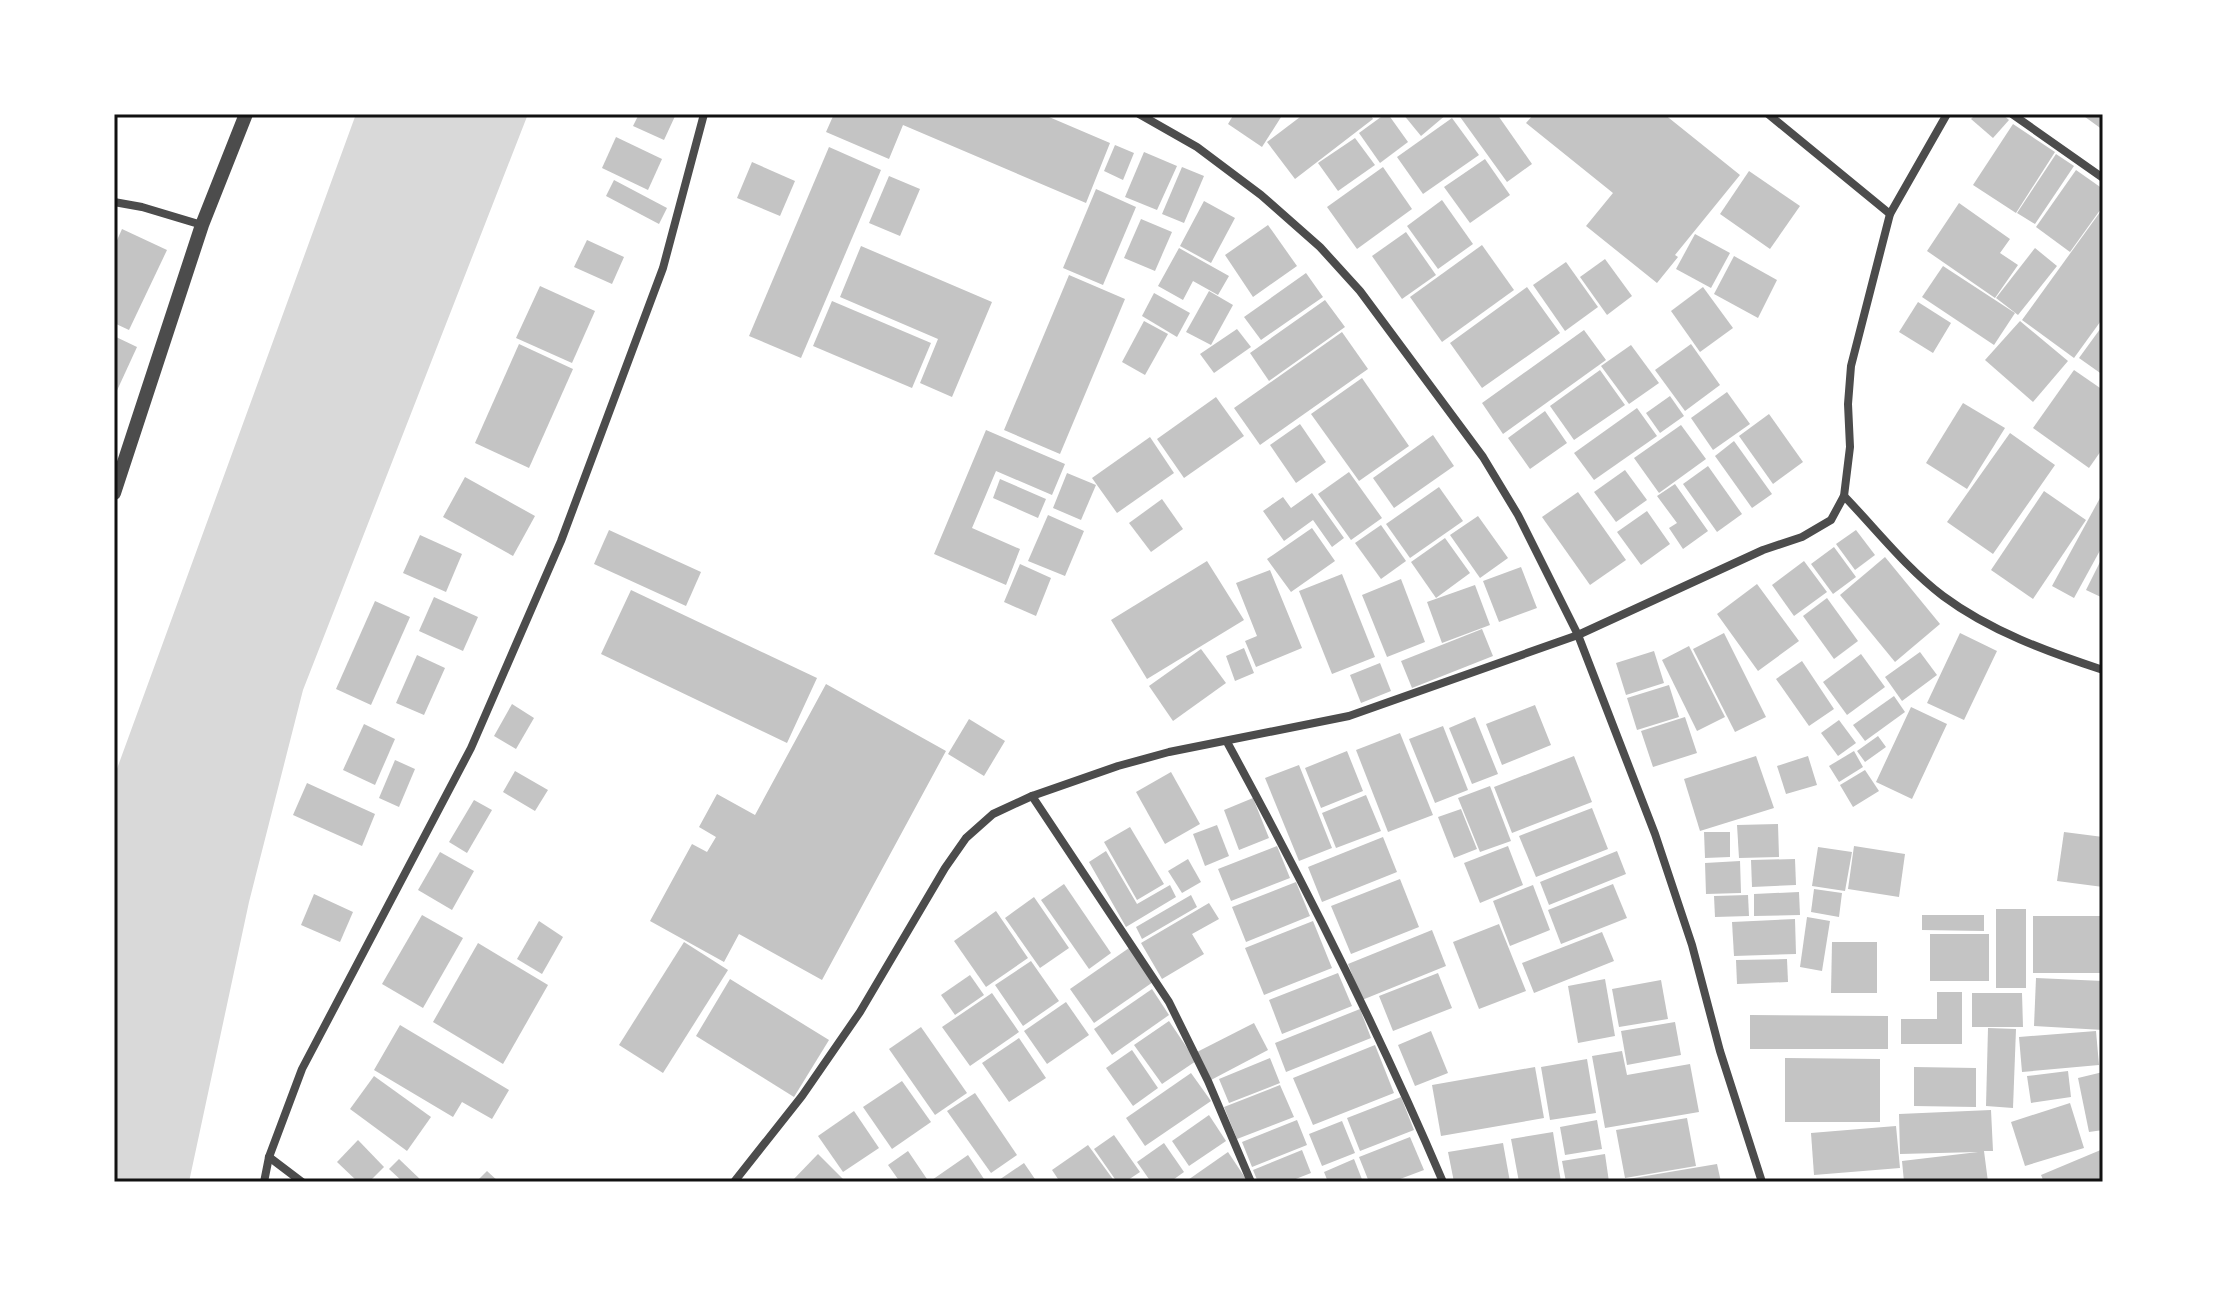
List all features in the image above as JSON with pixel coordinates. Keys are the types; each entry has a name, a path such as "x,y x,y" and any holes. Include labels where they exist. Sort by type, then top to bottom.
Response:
{"street":[{"path":"114,493 202,225 246,114"},
{"path":"264,1182 269,1157 302,1069 471,748 561,541 663,268 704,114"},
{"path":"1139,114 1197,147 1261,195 1320,247 1360,291 1483,457 1518,515 1578,635 1655,834 1692,945 1720,1051 1762,1182"},
{"path":"1768,114 1890,214"},
{"path":"734,1182 802,1096 860,1012 966,838 993,814 1032,796 1131,762 1349,716 1578,635 1763,550 1802,537 1831,520 1844,496 1850,447 1848,404 1851,366 1890,214 1947,114"},
{"path":"2012,114 2103,178"},
{"path":"114,202 202,225"},
{"path":"1844,496 1942,595 1966,611 2042,650 2103,670"},
{"path":"1227,742 1284,847 1403,1087 1443,1182"},
{"path":"1032,796 1169,1002 1208,1081 1251,1182"},
{"path":"269,1157 302,1182"}],"shaded area":[{"path":"356,114 528,114 303,690 249,902 189,1182 114,1182 114,777"}],"building":[{"path":"639,114 676,114 664,140 633,126"},
{"path":"834,114 1042,114 1110,143 1086,203 903,125 889,159 826,132"},
{"path":"1234,114 1283,114 1262,147 1228,124"},
{"path":"1304,114 1370,114 1373,119 1295,179 1267,142"},
{"path":"1385,114 1408,142 1380,163 1359,133"},
{"path":"1403,114 1447,114 1421,136"},
{"path":"1458,114 1497,114 1532,164 1507,182"},
{"path":"1534,114 1664,114 1740,175 1675,255 1678,257 1657,283 1586,226 1613,193 1526,123"},
{"path":"1976,114 2002,114 2009,120 1993,138 1971,119"},
{"path":"2081,114 2103,114 2103,130"},
{"path":"1452,118 1479,155 1423,194 1397,157"},
{"path":"2013,124 2055,152 2016,213 1973,185"},
{"path":"616,137 662,159 648,190 602,168"},
{"path":"1355,138 1375,165 1338,191 1318,163"},
{"path":"1115,145 1134,153 1123,180 1104,171"},
{"path":"829,147 881,170 801,358 749,336"},
{"path":"1144,152 1177,166 1157,210 1125,197"},
{"path":"2056,154 2074,166 2035,224 2017,213"},
{"path":"1485,159 1510,195 1470,223 1444,187"},
{"path":"752,162 795,181 780,216 737,198"},
{"path":"1182,167 1204,176 1184,223 1162,214"},
{"path":"1383,167 1412,209 1357,249 1327,207"},
{"path":"2076,170 2103,189 2103,206 2070,252 2036,227"},
{"path":"1749,171 1800,206 1770,249 1720,214"},
{"path":"889,176 920,189 900,236 869,223"},
{"path":"614,180 667,208 659,224 606,196"},
{"path":"1096,189 1136,207 1103,285 1063,268"},
{"path":"1442,200 1473,244 1438,269 1407,226"},
{"path":"1204,201 1235,218 1211,263 1180,246"},
{"path":"1959,203 2010,239 2000,253 2018,265 1995,298 1927,251"},
{"path":"2103,208 2103,318 2074,358 2022,320"},
{"path":"1141,219 1172,232 1155,271 1124,258"},
{"path":"1268,225 1297,266 1253,297 1225,255"},
{"path":"122,229 167,250 129,330 114,323 114,247"},
{"path":"1406,232 1436,275 1402,299 1372,256"},
{"path":"1695,234 1730,253 1711,288 1676,269"},
{"path":"587,240 624,257 612,284 574,267"},
{"path":"1482,245 1514,290 1442,342 1410,297"},
{"path":"861,246 992,302 952,397 920,383 938,339 840,297"},
{"path":"1179,248 1229,276 1218,295 1193,281 1183,300 1158,286"},
{"path":"2035,248 2057,266 2018,315 1996,298"},
{"path":"1734,256 1777,280 1758,318 1714,294"},
{"path":"1605,259 1632,296 1607,315 1580,277"},
{"path":"1566,262 1598,307 1565,331 1533,285"},
{"path":"1943,266 2015,313 1994,345 1922,297"},
{"path":"1306,273 1323,297 1261,340 1244,317"},
{"path":"1069,275 1125,299 1060,454 1004,430"},
{"path":"540,286 595,311 572,363 516,338"},
{"path":"1527,287 1560,333 1482,388 1450,343"},
{"path":"1703,287 1733,328 1700,352 1671,311"},
{"path":"1209,291 1233,305 1211,345 1186,332"},
{"path":"1154,293 1190,313 1177,337 1142,316"},
{"path":"1325,300 1345,327 1269,381 1250,353"},
{"path":"832,301 931,343 912,388 813,346"},
{"path":"1918,302 1951,323 1933,353 1899,332"},
{"path":"1144,321 1168,334 1145,375 1122,362"},
{"path":"2020,321 2068,361 2033,402 1985,360"},
{"path":"2103,325 2103,375 2079,358"},
{"path":"1237,329 1251,347 1214,373 1200,354"},
{"path":"1584,330 1606,360 1503,434 1482,403"},
{"path":"1342,332 1368,369 1260,445 1234,408"},
{"path":"114,336 137,347 114,397"},
{"path":"519,344 573,369 529,468 475,443"},
{"path":"1691,344 1720,385 1685,411 1655,370"},
{"path":"1631,345 1659,383 1629,404 1601,366"},
{"path":"1600,370 1625,405 1574,440 1550,406"},
{"path":"2074,370 2103,390 2103,448 2089,468 2033,428"},
{"path":"1362,378 1409,446 1359,481 1311,414"},
{"path":"1727,392 1750,424 1713,450 1691,418"},
{"path":"1670,396 1684,416 1660,433 1646,413"},
{"path":"1216,397 1244,436 1184,478 1157,439"},
{"path":"1963,403 2005,428 1967,489 1926,463"},
{"path":"1637,408 1657,436 1594,480 1574,453"},
{"path":"1545,411 1567,443 1530,469 1508,438"},
{"path":"1769,414 1803,462 1773,484 1739,436"},
{"path":"1300,424 1326,462 1296,483 1270,445"},
{"path":"1681,425 1706,459 1659,493 1634,458"},
{"path":"986,430 1065,464 1052,495 996,471 972,528 1020,549 1006,585 934,554"},
{"path":"2010,433 2055,465 1993,554 1947,522"},
{"path":"1433,435 1454,466 1394,508 1373,478"},
{"path":"1150,437 1174,473 1117,513 1092,478"},
{"path":"1734,441 1772,494 1752,508 1715,456"},
{"path":"1708,466 1742,514 1717,532 1683,484"},
{"path":"1625,470 1647,500 1616,522 1594,492"},
{"path":"1349,472 1382,518 1351,540 1318,494"},
{"path":"1067,473 1096,485 1081,520 1053,508"},
{"path":"465,477 535,516 513,556 443,517"},
{"path":"1000,479 1046,499 1038,518 993,498"},
{"path":"1675,484 1708,531 1683,549 1669,528 1677,523 1657,496"},
{"path":"1439,487 1463,521 1410,558 1386,524"},
{"path":"2044,491 2086,520 2033,599 1991,570"},
{"path":"1578,492 1626,560 1590,585 1542,517"},
{"path":"1312,493 1344,538 1332,547 1313,520 1284,541 1263,511 1283,497 1291,508"},
{"path":"2100,498 2103,499 2103,545 2074,598 2052,586"},
{"path":"1162,499 1183,529 1151,552 1129,523"},
{"path":"1647,511 1670,544 1641,565 1617,532"},
{"path":"1048,515 1084,531 1065,576 1028,561"},
{"path":"1478,516 1508,558 1480,578 1450,535"},
{"path":"1381,525 1406,561 1381,579 1355,543"},
{"path":"1312,528 1335,561 1291,592 1267,559"},
{"path":"609,530 701,572 686,606 594,564"},
{"path":"1856,530 1875,555 1855,570 1836,544"},
{"path":"420,535 462,554 446,592 403,573"},
{"path":"1445,538 1470,573 1436,598 1411,562"},
{"path":"1834,547 1856,577 1833,594 1811,564"},
{"path":"2103,556 2103,598 2086,590"},
{"path":"1885,557 1940,624 1895,662 1840,595"},
{"path":"1207,561 1244,620 1147,679 1111,620"},
{"path":"1804,561 1827,592 1794,616 1772,585"},
{"path":"1020,564 1051,578 1036,616 1004,602"},
{"path":"1521,567 1537,608 1499,622 1483,581"},
{"path":"1270,570 1302,648 1256,667 1245,641 1257,636 1236,583"},
{"path":"1342,574 1375,657 1332,674 1299,591"},
{"path":"1401,579 1425,642 1387,657 1362,595"},
{"path":"1757,584 1799,641 1758,671 1717,614"},
{"path":"1475,585 1490,625 1442,643 1427,602"},
{"path":"631,590 817,678 787,743 601,654"},
{"path":"434,597 478,617 463,651 419,631"},
{"path":"1827,598 1858,641 1834,659 1803,616"},
{"path":"375,601 410,617 371,705 336,689"},
{"path":"1482,629 1493,656 1412,688 1401,661"},
{"path":"1724,633 1766,717 1735,732 1693,649"},
{"path":"1960,633 1997,651 1964,720 1927,703"},
{"path":"1689,646 1725,717 1697,731 1662,660"},
{"path":"1244,648 1254,673 1235,681 1226,656"},
{"path":"1201,649 1226,683 1173,721 1149,686"},
{"path":"1654,651 1664,683 1626,695 1616,663"},
{"path":"1920,652 1937,675 1902,701 1885,677"},
{"path":"1861,654 1885,687 1847,715 1823,682"},
{"path":"417,655 445,668 424,715 396,703"},
{"path":"1802,661 1834,709 1809,726 1776,679"},
{"path":"1380,663 1391,691 1361,703 1350,675"},
{"path":"826,684 946,751 822,980 739,934 724,962 650,921 692,844 707,852 716,837 699,827 717,794 755,815"},
{"path":"1669,685 1679,717 1637,730 1627,698"},
{"path":"1894,696 1905,712 1865,741 1853,725"},
{"path":"512,704 534,718 516,749 494,736"},
{"path":"1535,705 1551,745 1502,765 1486,724"},
{"path":"1911,707 1947,724 1912,799 1876,782"},
{"path":"1475,717 1498,774 1472,784 1449,728"},
{"path":"1685,717 1697,753 1653,767 1641,731"},
{"path":"969,719 1005,741 984,776 948,754"},
{"path":"1839,720 1856,743 1838,756 1821,733"},
{"path":"364,724 395,739 375,785 343,770"},
{"path":"1443,726 1468,790 1435,803 1409,739"},
{"path":"1400,733 1433,815 1388,832 1356,750"},
{"path":"1878,736 1886,747 1865,762 1857,751"},
{"path":"1347,751 1363,791 1321,808 1305,768"},
{"path":"1854,751 1863,767 1839,782 1829,766"},
{"path":"1574,756 1592,802 1512,833 1494,787"},
{"path":"1756,756 1774,808 1700,831 1684,779"},
{"path":"1808,756 1817,785 1786,794 1777,766"},
{"path":"395,760 415,769 399,807 379,798"},
{"path":"1299,765 1332,848 1299,861 1265,778"},
{"path":"1865,770 1879,791 1853,807 1840,785"},
{"path":"515,771 548,790 535,811 503,792"},
{"path":"1171,772 1200,824 1165,844 1136,792"},
{"path":"307,783 375,814 362,846 293,815"},
{"path":"1490,786 1511,841 1480,852 1458,798"},
{"path":"1366,795 1381,831 1336,848 1322,813"},
{"path":"1253,798 1269,838 1239,850 1224,810"},
{"path":"474,800 492,810 467,853 449,842"},
{"path":"1592,808 1608,849 1536,877 1519,836"},
{"path":"1461,809 1477,849 1454,858 1438,817"},
{"path":"1778,824 1779,857 1739,858 1737,825"},
{"path":"1217,825 1229,856 1205,866 1193,834"},
{"path":"1130,827 1164,884 1137,900 1104,842"},
{"path":"1704,832 1730,832 1730,857 1705,858"},
{"path":"2064,832 2103,837 2103,887 2057,881"},
{"path":"1383,837 1397,872 1322,902 1308,867"},
{"path":"1277,846 1290,878 1231,901 1218,869"},
{"path":"1508,846 1523,885 1480,903 1464,863"},
{"path":"1854,846 1905,854 1899,897 1848,889"},
{"path":"1818,847 1852,852 1845,891 1812,886"},
{"path":"1106,851 1137,904 1170,885 1176,897 1126,927 1089,862"},
{"path":"1617,851 1626,874 1549,905 1540,882"},
{"path":"440,852 474,871 452,910 418,890"},
{"path":"1188,859 1201,882 1182,893 1168,871"},
{"path":"1795,859 1796,885 1752,887 1751,860"},
{"path":"1740,861 1741,893 1706,894 1705,863"},
{"path":"1400,879 1419,927 1351,954 1331,906"},
{"path":"1296,882 1310,916 1246,942 1232,907"},
{"path":"1064,884 1111,953 1089,969 1041,900"},
{"path":"1613,884 1627,918 1561,944 1548,910"},
{"path":"1533,885 1550,930 1510,946 1493,901"},
{"path":"1814,889 1842,893 1839,917 1811,912"},
{"path":"1799,892 1800,915 1754,916 1754,894"},
{"path":"314,894 353,912 340,942 301,925"},
{"path":"1191,895 1197,907 1142,939 1136,927"},
{"path":"1748,895 1749,916 1715,917 1714,896"},
{"path":"1034,897 1069,948 1040,968 1005,918"},
{"path":"1209,903 1219,919 1192,934 1204,954 1162,979 1141,943"},
{"path":"1996,909 2026,909 2026,988 1996,988"},
{"path":"996,911 1028,958 986,987 954,941"},
{"path":"422,915 463,938 423,1008 382,984"},
{"path":"1922,915 1984,915 1984,931 1922,930"},
{"path":"2033,916 2102,916 2102,973 2033,973"},
{"path":"1807,917 1830,921 1822,971 1800,967"},
{"path":"1795,919 1796,954 1734,956 1732,922"},
{"path":"539,921 563,937 542,974 517,959"},
{"path":"1313,921 1332,968 1264,995 1245,948"},
{"path":"1499,924 1526,991 1479,1009 1453,942"},
{"path":"1432,930 1446,966 1362,1000 1348,964"},
{"path":"1602,932 1614,961 1534,993 1522,963"},
{"path":"1930,934 1989,934 1989,981 1930,981"},
{"path":"684,942 728,970 663,1073 619,1045"},
{"path":"1832,942 1877,942 1877,993 1831,993"},
{"path":"478,943 548,985 503,1064 433,1022"},
{"path":"1129,948 1153,982 1094,1023 1070,989"},
{"path":"1787,959 1788,982 1737,984 1736,960"},
{"path":"1031,961 1059,1001 1023,1026 995,985"},
{"path":"1338,973 1352,1006 1282,1034 1269,1000"},
{"path":"1438,973 1452,1008 1393,1031 1379,996"},
{"path":"970,975 984,995 955,1015 941,995"},
{"path":"2036,978 2103,981 2103,1030 2034,1026"},
{"path":"730,979 829,1040 794,1097 696,1036"},
{"path":"1605,979 1615,1036 1578,1043 1568,986"},
{"path":"1661,980 1668,1019 1619,1027 1612,989"},
{"path":"1152,989 1169,1015 1112,1055 1094,1029"},
{"path":"1937,992 1962,992 1962,1044 1901,1044 1901,1019 1937,1019"},
{"path":"992,993 1019,1032 970,1066 942,1027"},
{"path":"1972,993 2022,993 2023,1027 1972,1027"},
{"path":"1066,1002 1089,1035 1047,1064 1024,1031"},
{"path":"1360,1009 1371,1038 1286,1072 1275,1043"},
{"path":"1750,1015 1888,1016 1888,1049 1750,1049"},
{"path":"1169,1021 1196,1061 1162,1084 1134,1045"},
{"path":"1675,1022 1681,1055 1627,1065 1621,1031"},
{"path":"1254,1023 1268,1050 1211,1080 1197,1052"},
{"path":"400,1025 509,1090 492,1119 462,1102 453,1117 374,1070"},
{"path":"921,1027 967,1093 935,1115 889,1049"},
{"path":"1988,1028 2016,1029 2013,1108 1986,1106"},
{"path":"1431,1031 1448,1073 1415,1086 1398,1045"},
{"path":"2096,1031 2099,1065 2022,1072 2019,1037"},
{"path":"1019,1038 1046,1078 1009,1102 982,1063"},
{"path":"1375,1045 1394,1093 1313,1125 1293,1078"},
{"path":"1132,1050 1158,1088 1133,1106 1106,1068"},
{"path":"1622,1051 1627,1075 1690,1064 1699,1112 1605,1128 1592,1056"},
{"path":"1270,1058 1280,1083 1229,1103 1219,1079"},
{"path":"1785,1058 1880,1059 1880,1122 1785,1122"},
{"path":"1587,1059 1596,1113 1550,1120 1541,1067"},
{"path":"1535,1067 1544,1118 1441,1136 1432,1085"},
{"path":"1914,1067 1976,1068 1976,1107 1914,1106"},
{"path":"2068,1071 2071,1097 2031,1103 2027,1076"},
{"path":"2103,1072 2103,1130 2089,1132 2078,1078"},
{"path":"1191,1073 1211,1101 1145,1146 1126,1118"},
{"path":"374,1076 431,1117 407,1151 350,1109"},
{"path":"902,1081 931,1122 892,1149 863,1107"},
{"path":"1280,1085 1294,1117 1237,1139 1224,1107"},
{"path":"975,1093 1017,1155 991,1173 947,1111"},
{"path":"1401,1097 1414,1130 1360,1151 1347,1118"},
{"path":"2070,1103 2084,1148 2025,1166 2011,1122"},
{"path":"1991,1110 1993,1151 1984,1151 1988,1182 1904,1182 1902,1161 1978,1152 1900,1154 1899,1114"},
{"path":"854,1111 879,1148 843,1172 818,1136"},
{"path":"1209,1115 1226,1141 1189,1166 1172,1141"},
{"path":"1687,1118 1696,1166 1625,1178 1616,1130"},
{"path":"1297,1120 1307,1145 1252,1167 1242,1142"},
{"path":"1597,1120 1602,1149 1565,1155 1560,1127"},
{"path":"1342,1121 1355,1153 1322,1166 1309,1134"},
{"path":"1896,1126 1900,1168 1814,1175 1811,1133"},
{"path":"1553,1132 1561,1182 1519,1182 1511,1139"},
{"path":"1114,1135 1140,1172 1125,1182 1117,1182 1094,1149"},
{"path":"1410,1137 1424,1170 1392,1182 1369,1182 1359,1157"},
{"path":"358,1140 384,1167 369,1182 358,1182 337,1162"},
{"path":"1164,1143 1184,1172 1170,1182 1151,1182 1137,1162"},
{"path":"1503,1143 1510,1182 1454,1182 1448,1152"},
{"path":"1088,1145 1115,1182 1060,1182 1052,1170"},
{"path":"2103,1149 2103,1182 2044,1182 2041,1175"},
{"path":"1302,1150 1311,1173 1288,1182 1258,1182 1253,1170"},
{"path":"908,1151 929,1182 900,1182 888,1165"},
{"path":"1228,1152 1248,1182 1185,1182"},
{"path":"818,1154 846,1182 791,1182"},
{"path":"1605,1154 1609,1182 1566,1182 1562,1161"},
{"path":"968,1155 986,1182 929,1182"},
{"path":"399,1159 423,1182 403,1182 389,1169"},
{"path":"1354,1159 1363,1182 1328,1182 1324,1172"},
{"path":"1024,1163 1037,1182 996,1182"},
{"path":"1717,1164 1721,1182 1622,1182 1622,1180"},
{"path":"487,1171 499,1182 476,1182"}]}
